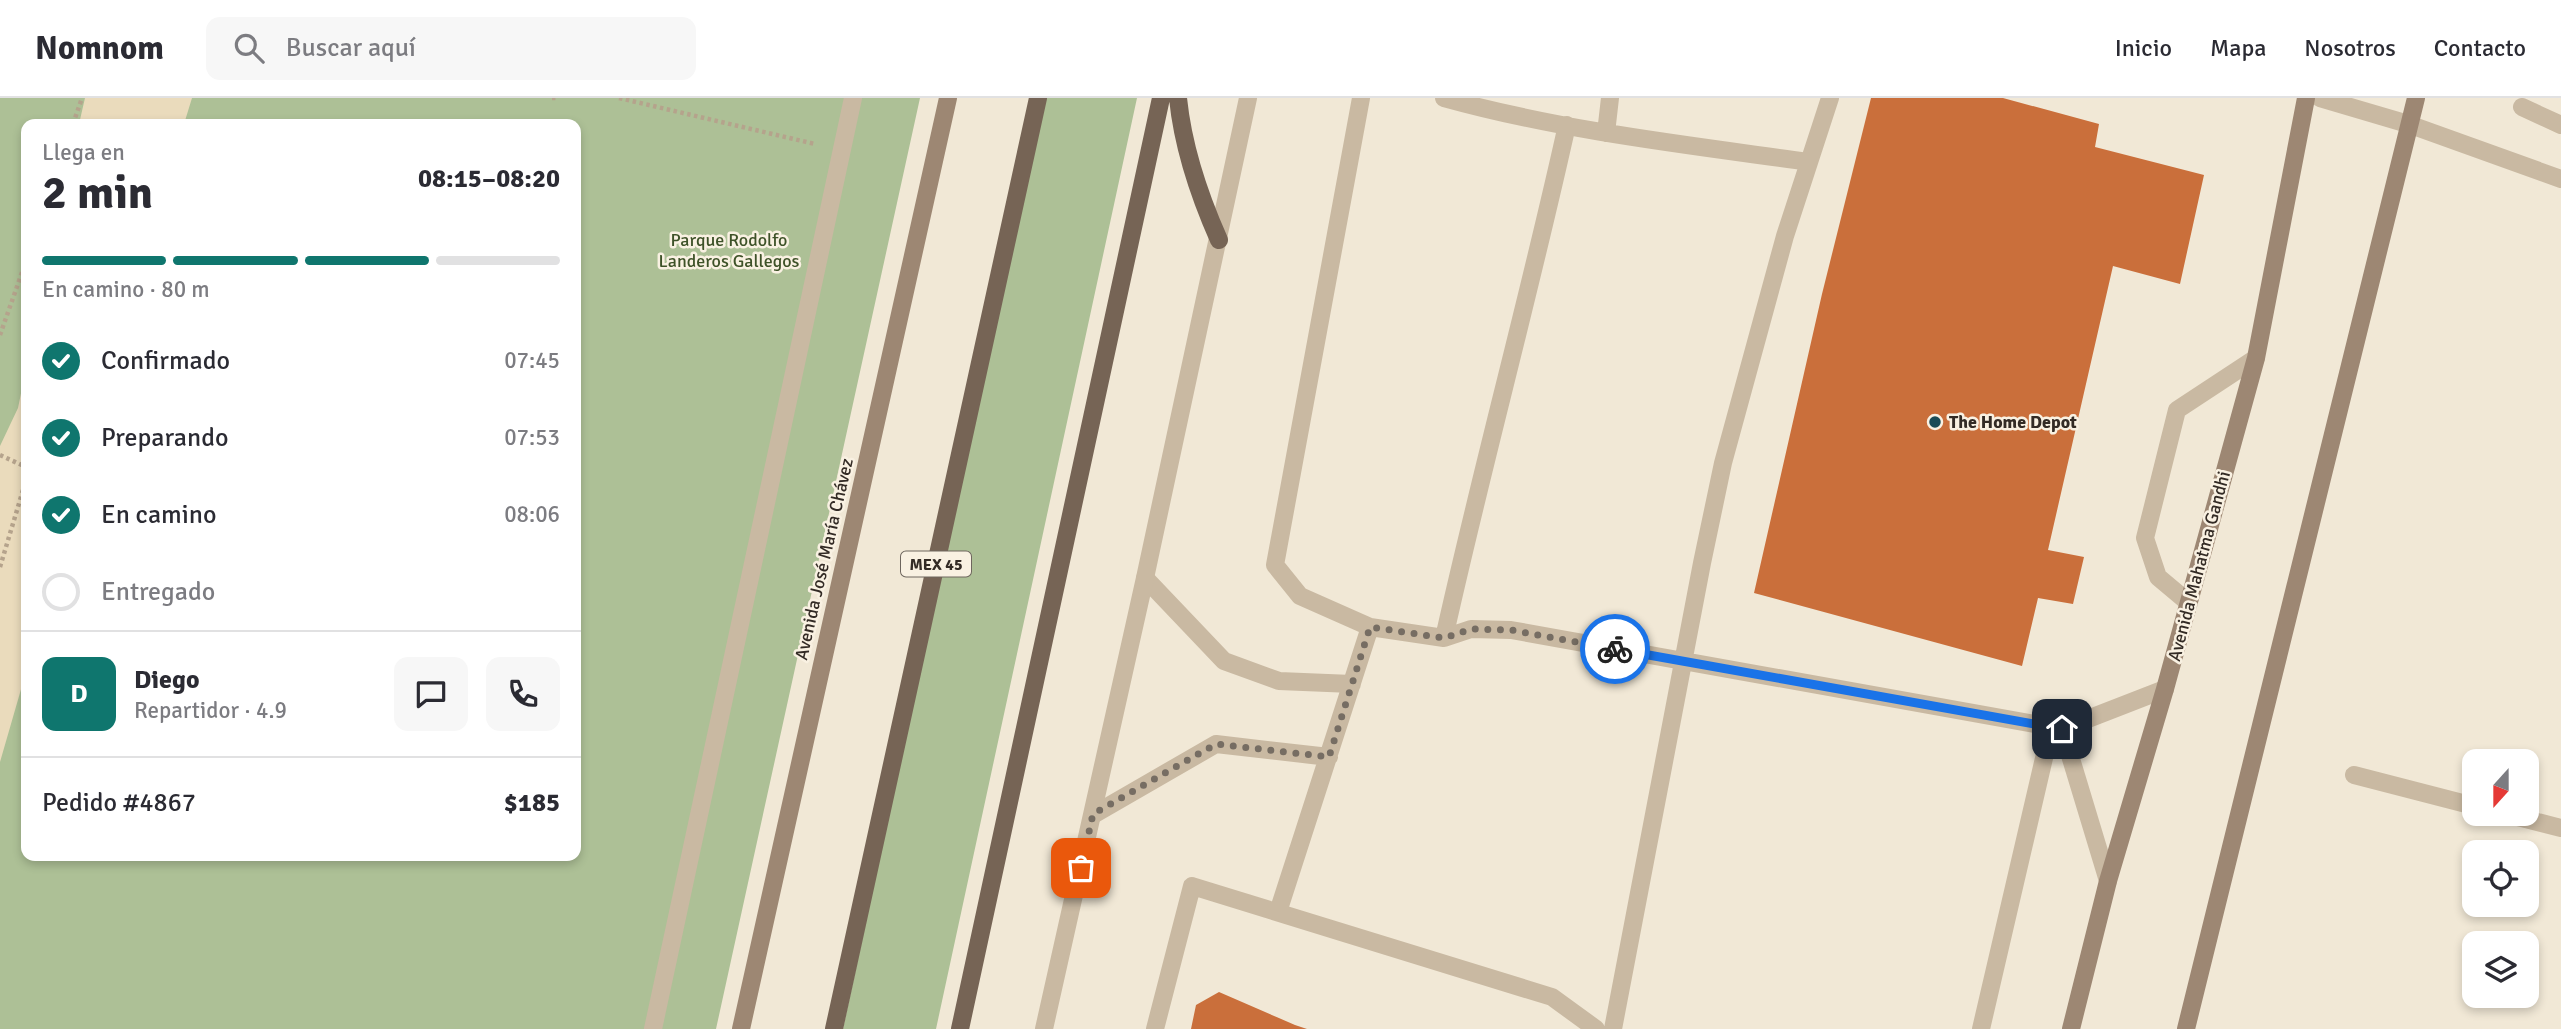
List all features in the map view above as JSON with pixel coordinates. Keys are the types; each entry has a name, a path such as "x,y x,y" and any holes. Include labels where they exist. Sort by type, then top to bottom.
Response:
{"main road":[{"name":"Avenida José María Chávez","path":"741,1029 948,98"},
{"name":"MEX 45","path":"834,1029 1038,98"},
{"path":"960,1029 1161,98"},
{"path":"1178,98 1185,144 1194,177 1219,240"},
{"name":"Avenida Mahatma Gandhi","path":"2071,1029 2108,881 2165,689 2256,358 2306,98"},
{"path":"2186,1029 2416,98"}],"street":[{"path":"653,1029 853,98"},
{"path":"1361,98 1276,565 1300,596 1370,627 1444,638 1471,629 1511,630 2056,729 2165,689"},
{"path":"1444,98 1482,109 1606,133 1809,162"},
{"path":"1606,133 1610,98"},
{"path":"1613,1029 1723,463 1785,236 1830,98"},
{"path":"2320,98 2408,124 2561,179"},
{"path":"1044,1029 1250,100"},
{"path":"2522,107 2561,125"},
{"path":"1444,638 1476,495 1567,125"},
{"path":"2189,603 2158,577 2145,538 2176,410 2256,358"},
{"path":"1145,578 1224,662 1279,681 1352,684"},
{"path":"1278,912 1370,627"},
{"path":"2056,729 2108,881"},
{"path":"1981,1029 2056,729"},
{"path":"1093,814 1216,744 1329,757"},
{"path":"2354,775 2462,803"},
{"path":"2539,822 2561,828"},
{"path":"1155,1029 1192,886 1552,997 1595,1029"}],"path":[{"path":"75,119 82,98"},
{"path":"619,98 843,151"},
{"path":"0,335 21,275"},
{"path":"0,455 21,465"},
{"path":"0,568 21,497"}],"green space":[{"name":"Parque Rodolfo Landeros Gallegos","path":"0,98 920,98 716,1029 0,1029"},
{"path":"1042,98 1137,98 936,1029 843,1029"}],"shaded area":[{"path":"85,98 192,98 186,119 80,119"},
{"path":"21,393 21,689 0,762 0,446 18,408"}],"building":[{"name":"The Home Depot","path":"1871,98 2003,98 2099,124 2095,147 2204,175 2180,284 2113,266 2048,550 2084,557 2073,604 2038,598 2022,666 1754,593 1822,294"},
{"path":"1219,992 1307,1029 1191,1029 1196,1005"}],"way so far":[{"path":"1081,868 1093,814 1216,744 1329,757 1370,627 1444,638 1471,629 1511,630 1615,649"}],"place":[{"name":"The Home Depot","path":"1935,422"}],"route":[{"path":"1615,649 2062,729"}]}
